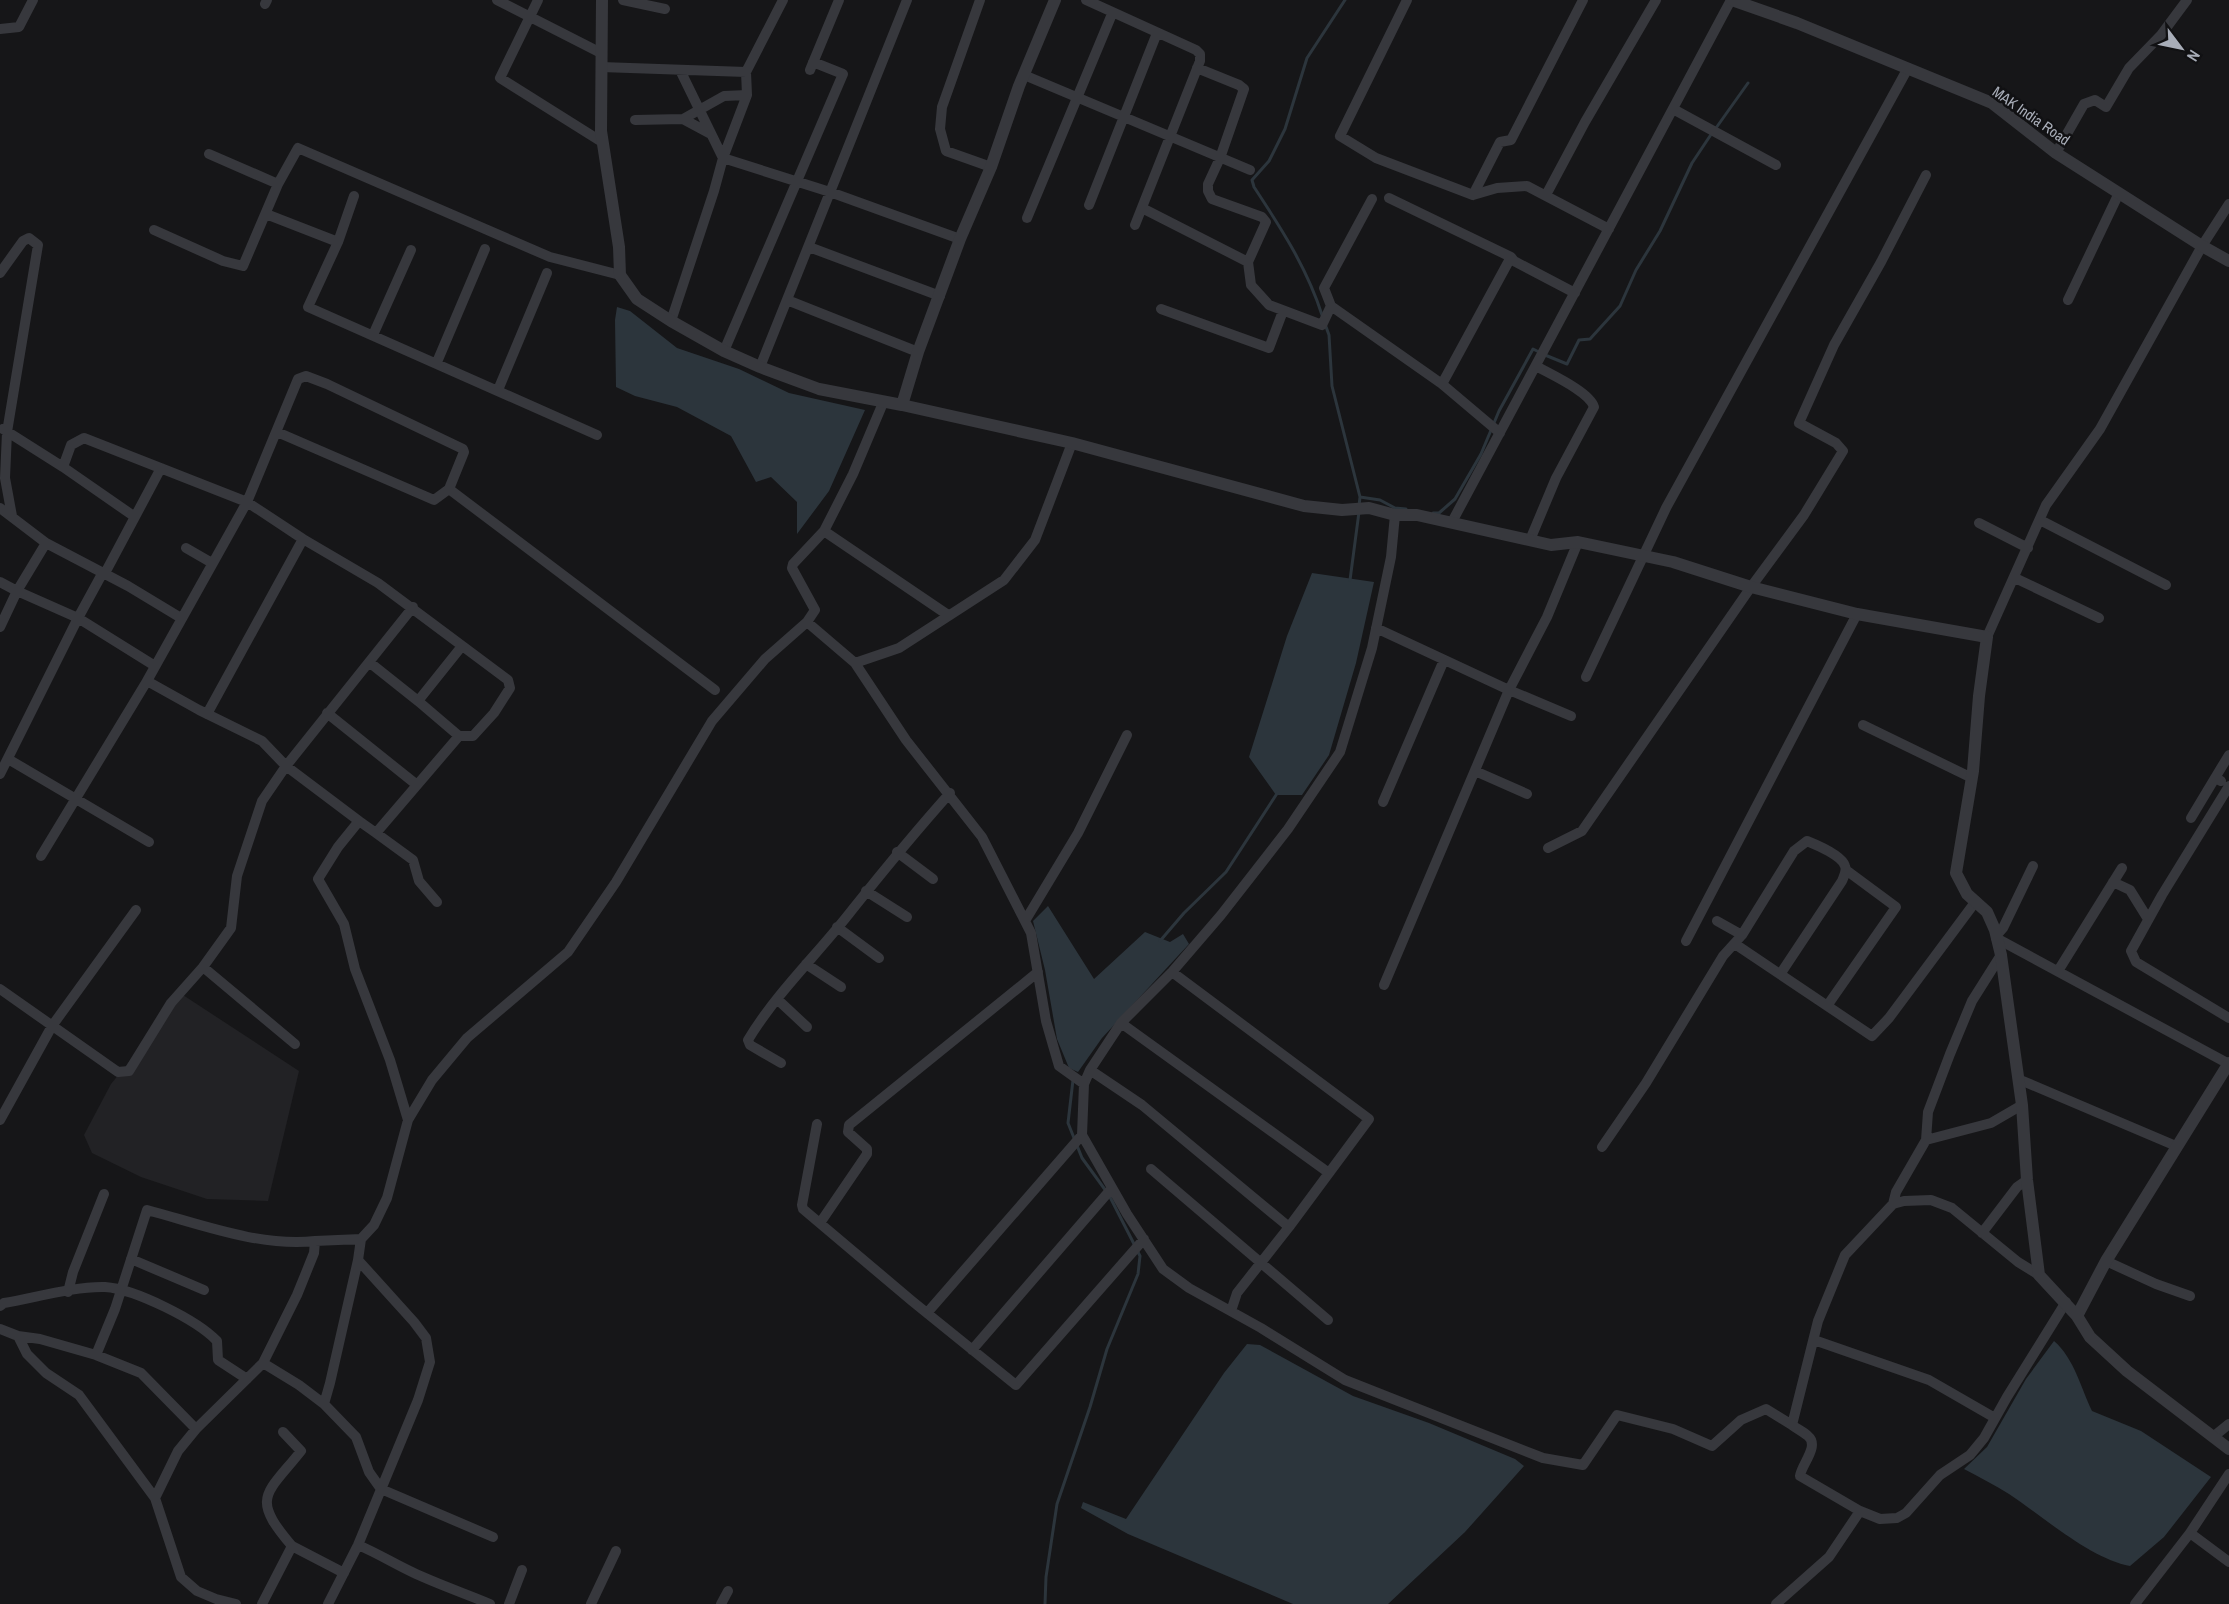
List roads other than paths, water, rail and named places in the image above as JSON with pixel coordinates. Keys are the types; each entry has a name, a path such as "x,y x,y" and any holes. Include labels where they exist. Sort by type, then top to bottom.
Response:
{"street":[{"path":"0,29 20,27 33,0"},
{"path":"496,0 601,53"},
{"path":"538,0 501,78 602,142"},
{"path":"602,0 601,131 619,247 620,275 637,299 724,351 819,389 1072,443 1304,506 1369,508 1395,515 1417,515 1551,545 1578,542 1673,562 1750,588 1857,614 1987,637"},
{"path":"623,0 665,9"},
{"path":"671,321 723,158 747,95 746,72 783,0"},
{"path":"724,351 843,74 811,66 839,0"},
{"path":"760,367 907,0"},
{"path":"980,0 942,107 940,129 946,151 991,167"},
{"path":"902,405 918,352 960,239 991,167 1024,75 1055,0"},
{"path":"1086,0 1196,50 1200,54 1171,137 1135,225"},
{"path":"1407,0 1340,136 1376,158 1473,195 1497,188 1527,186 1609,229"},
{"path":"1473,195 1500,142 1511,140 1583,0"},
{"path":"1546,195 1585,122 1656,0"},
{"path":"1452,522 1731,0"},
{"name":"MAK India Road","path":"1731,0 1797,23 1992,103 2056,153 2229,261"},
{"path":"2056,153 2084,104 2095,100 2106,107 2129,68 2161,35 2187,0"},
{"path":"1027,218 1113,14"},
{"path":"1089,205 1157,33"},
{"path":"601,67 746,72"},
{"path":"1197,68 1244,89 1220,158 1208,184 1208,191 1212,199 1262,217 1266,222 1248,262 1251,285 1269,305 1322,325 1330,308"},
{"path":"1586,677 1672,498 1908,68"},
{"path":"680,70 723,158 830,192 960,239"},
{"path":"1024,75 1250,170"},
{"path":"635,120 684,119 724,96 747,95"},
{"path":"1673,109 1776,165"},
{"path":"684,119 711,134"},
{"path":"154,230 223,261 243,266 278,184 298,148 550,257 620,275"},
{"path":"209,154 278,184"},
{"path":"1548,848 1582,831 1750,588 1804,515 1843,451 1836,443 1799,423 1834,345 1881,262 1926,175"},
{"path":"2068,300 2119,193"},
{"path":"354,196 338,242 308,307 437,362 597,435"},
{"path":"1389,198 1511,257 1514,261 1575,293"},
{"path":"1372,199 1324,288 1330,308 1442,384 1500,433"},
{"path":"2040,1275 2027,1180 2022,1105 2001,955 1987,912 1967,894 1956,873 1972,778 1987,637 2046,505 2100,429 2202,246 2229,204"},
{"path":"1142,208 1248,262"},
{"path":"266,214 338,242"},
{"path":"0,273 23,241 29,238 38,245 3,430 5,478 12,516"},
{"path":"809,247 940,297"},
{"path":"437,362 484,249"},
{"path":"373,335 411,250"},
{"path":"1442,384 1511,257"},
{"path":"498,390 547,273"},
{"path":"787,300 918,352"},
{"path":"1161,309 1269,348 1282,311"},
{"path":"1530,540 1556,478 1594,407 1584,394 1536,366"},
{"path":"41,856 147,681 248,502 298,380 306,376 327,384 463,449 464,452 449,489 434,500 277,432"},
{"path":"324,1404 361,1239 374,1226 387,1198 408,1120 432,1080 467,1038 568,952 616,882 712,721 765,659 807,622 815,610 792,568 798,558 824,531 854,474 883,403"},
{"path":"3,430 135,516"},
{"path":"63,467 71,445 84,438 248,502 413,607 508,680 510,688 494,713 472,736 459,736 369,662"},
{"path":"855,663 899,648 1004,580 1035,540 1072,443"},
{"path":"0,774 78,618 160,468"},
{"path":"449,489 716,690"},
{"path":"0,508 46,543 103,575 128,586 181,618"},
{"path":"1077,1079 1090,1070 1121,1023 1172,972 1221,915 1281,837 1340,752 1376,628 1391,557 1395,515"},
{"path":"2040,519 2166,585"},
{"path":"1979,523 2028,548"},
{"path":"824,531 948,615"},
{"path":"207,714 303,539"},
{"path":"1384,985 1509,690 1547,617 1578,542"},
{"path":"0,627 17,591 46,543"},
{"path":"186,548 212,563"},
{"path":"2015,578 2099,618"},
{"path":"0,582 78,618 155,666"},
{"path":"0,988 118,1072 129,1071 171,1003 203,967 231,928 237,876 262,801 327,713 413,607"},
{"path":"1686,941 1857,614"},
{"path":"807,622 855,663 906,740 950,793 982,837 1031,933 1046,1021 1059,1066 1077,1079"},
{"path":"1376,628 1509,690 1571,716"},
{"path":"418,701 462,646"},
{"path":"1383,802 1444,660"},
{"path":"147,681 262,741 286,766 413,860 419,881 437,902"},
{"path":"327,713 417,785"},
{"path":"1863,724 1972,778"},
{"path":"1025,921 1078,832 1127,735"},
{"path":"376,833 459,736"},
{"path":"2191,818 2229,755"},
{"path":"8,759 149,842"},
{"path":"1475,771 1527,794"},
{"path":"2215,778 2229,785 2131,951 2133,958 2229,1018"},
{"path":"781,1063 748,1042 777,999 897,852 950,793"},
{"path":"359,821 338,847 318,879 344,924 356,969 390,1060 408,1120"},
{"path":"1602,1147 1646,1083 1723,956 1739,940 1794,851 1807,841 1818,845 1845,864 1846,870 1842,881 1781,974"},
{"path":"897,852 933,879"},
{"path":"1996,937 2003,928 2033,866"},
{"path":"2058,971 2122,868"},
{"path":"1827,1006 1896,907 1846,870"},
{"path":"2113,882 2130,890 2148,919"},
{"path":"866,891 907,917"},
{"path":"1717,921 1774,971 1872,1036 1889,1018 1976,902"},
{"path":"0,1120 52,1026 136,910"},
{"path":"837,927 879,958"},
{"path":"1996,937 2228,1067 2176,1146 2106,1261 2077,1316"},
{"path":"1792,1425 1821,1312 1845,1255 1893,1204 1896,1192 1926,1140 1928,1112 1972,1001 2001,955"},
{"path":"806,964 841,987"},
{"path":"203,967 295,1044"},
{"path":"820,1223 867,1154 867,1149 848,1132 849,1125 1038,972"},
{"path":"1172,972 1369,1119 1238,1293 1231,1311"},
{"path":"777,999 807,1027"},
{"path":"1121,1023 1329,1173"},
{"path":"1090,1070 1142,1105 1289,1227"},
{"path":"1077,1079 1078,1140 1139,1245 1163,1269 1190,1288 1345,1380 1543,1458 1582,1465 1617,1415 1673,1429 1712,1446 1741,1420 1766,1409 1809,1436 1812,1441 1812,1449 1800,1476 1860,1511 1880,1519 1897,1518 1906,1513 1940,1475 1970,1455 1984,1438 2066,1302"},
{"path":"2018,1079 2176,1146"},
{"path":"1926,1140 1991,1123 2022,1105"},
{"path":"817,1124 802,1209 1016,1385 1139,1245"},
{"path":"927,1313 1078,1140"},
{"path":"1151,1169 1328,1320"},
{"path":"1982,1233 2017,1187 2027,1180"},
{"path":"972,1350 1109,1192"},
{"path":"68,1292 73,1272 104,1194"},
{"path":"1893,1204 1904,1201 1931,1200 1942,1202 1952,1208 2018,1262 2040,1275 2066,1302 2090,1337 2127,1371 2229,1449"},
{"path":"96,1355 121,1290 147,1210 242,1235 285,1241 361,1239"},
{"path":"155,1498 178,1451 196,1429 263,1363 297,1295 314,1253 315,1241"},
{"path":"131,1259 204,1290"},
{"path":"328,1604 358,1545 418,1400 430,1362 426,1338 358,1260"},
{"path":"2106,1261 2156,1284 2190,1296"},
{"path":"0,1306 4,1303 104,1287 121,1290 177,1313 208,1332 217,1341 218,1360 247,1379"},
{"path":"0,1329 18,1336 40,1339 96,1355 141,1374 196,1429"},
{"path":"18,1336 27,1354 46,1372 84,1400 155,1498 181,1577 198,1591 236,1604"},
{"path":"1814,1340 1929,1380 1995,1418"},
{"path":"263,1363 299,1385 324,1404 356,1437 366,1464 381,1489 493,1537"},
{"path":"2213,1437 2229,1424"},
{"path":"284,1432 301,1451 266,1497 271,1518 292,1546 344,1573"},
{"path":"2135,1604 2190,1533 2229,1474"},
{"path":"1776,1604 1828,1557 1860,1511"},
{"path":"2190,1533 2229,1562"},
{"path":"358,1545 382,1554 409,1571 490,1604"},
{"path":"262,1604 292,1546"},
{"path":"591,1604 616,1551"},
{"path":"509,1604 522,1570"},
{"path":"721,1604 728,1591"}],"waterway":[{"path":"1322,315 1301,265 1252,180 1269,161 1285,129 1307,58 1345,0"},
{"path":"1716,128 1748,83"},
{"path":"1545,355 1567,364 1579,340 1590,339 1620,306 1636,270 1660,231 1692,163 1712,133"},
{"path":"1325,324 1329,335 1332,386 1360,497 1359,506"},
{"path":"1433,513 1439,513 1455,499 1481,454 1499,411 1533,349 1539,352"},
{"path":"1360,497 1380,500 1395,508 1406,509"},
{"path":"1350,580 1359,512"},
{"path":"1160,941 1184,913 1226,872 1278,792"},
{"path":"1073,1080 1068,1123 1082,1158 1106,1191"},
{"path":"1110,1197 1134,1244"},
{"path":"1045,1604 1046,1577 1057,1504 1107,1349 1138,1274 1140,1256 1137,1250"}]}
